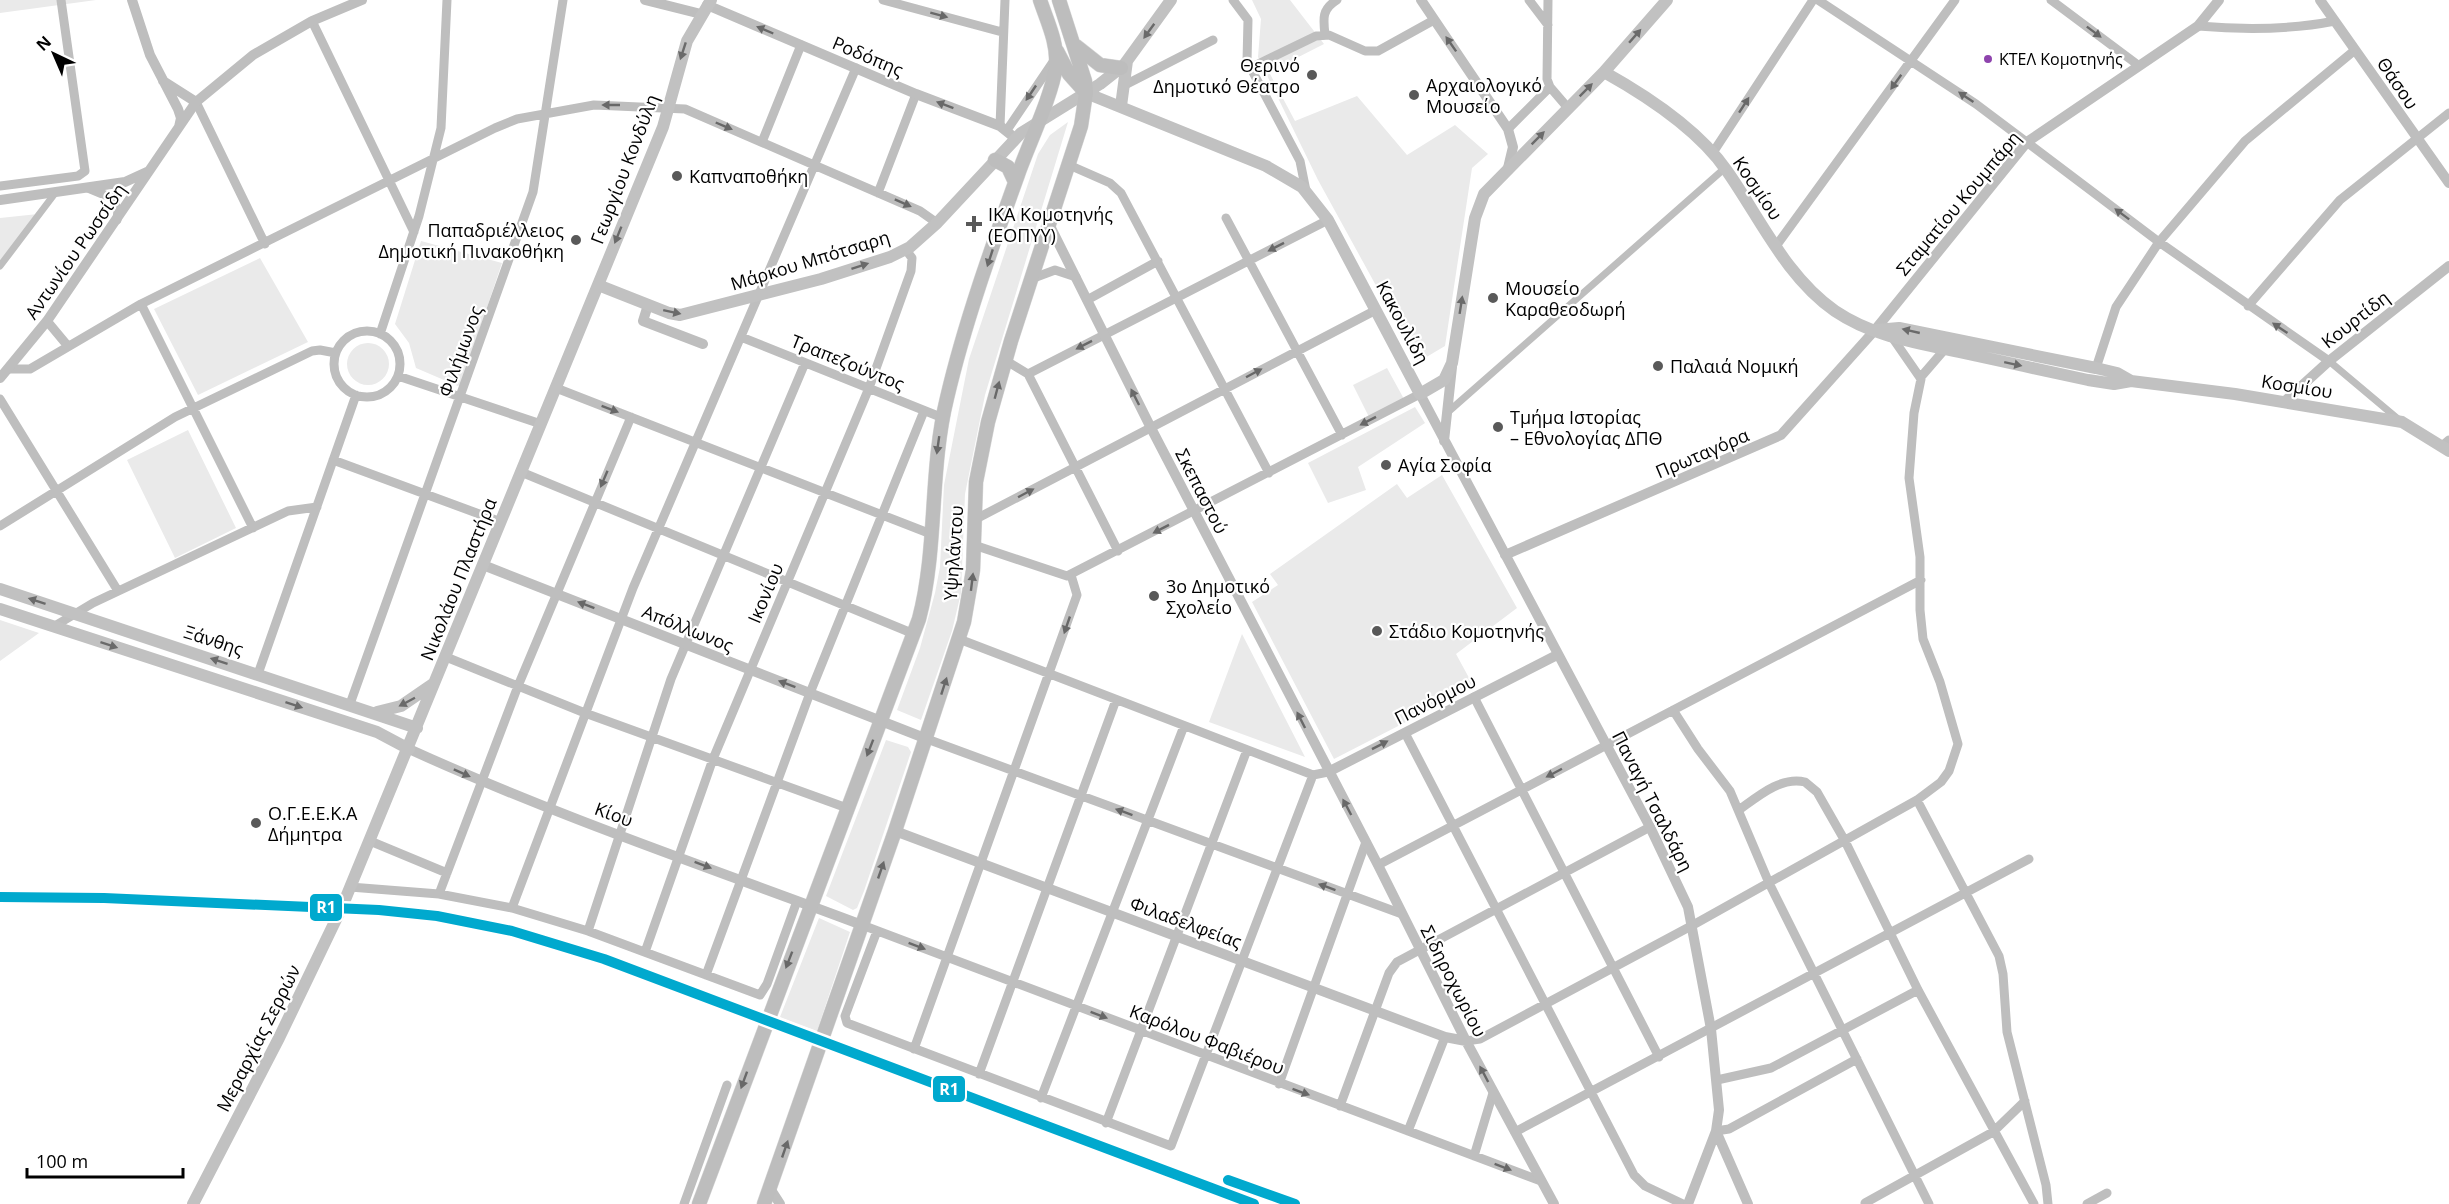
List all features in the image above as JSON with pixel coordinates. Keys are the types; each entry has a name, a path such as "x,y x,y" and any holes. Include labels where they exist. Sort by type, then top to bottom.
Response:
{"main road":[{"path":"1040,0 1055,50 1064,67 1086,93"},
{"path":"1059,0 1073,41 1086,93"},
{"path":"1121,106 1124,64 1171,0"},
{"path":"1420,394 1444,380 1452,363 1477,208 1484,194 1604,72 1667,0"},
{"name":"Γεωργίου Κονδύλη","path":"598,285 669,107 683,51 706,7"},
{"path":"1073,41 1093,61 1106,67 1124,64"},
{"name":"Υψηλάντου","path":"699,1204 765,1025 804,903 847,808 914,634 927,586 934,479 943,418 958,355 1015,182 1054,75 1055,50"},
{"name":"Μάρκου Μπότσαρη","path":"598,285 680,315 821,279 906,250 937,223 995,160 1007,131 1037,122 1086,93 1124,64"},
{"name":"Κοσμίου","path":"1604,72 1641,92 1712,154 1725,168 1776,246 1825,304 1849,320 1894,340 2088,380 2114,384 2131,381 2285,401 2402,422 2447,446"},
{"name":"Υψηλάντου","path":"764,1204 771,1190 927,739 959,639 970,594 979,466 1005,360 1082,126 1086,93"},
{"name":"Κακουλίδη","path":"1086,93 1266,165 1291,178 1306,191 1328,220 1420,394"},
{"path":"995,160 1008,167 1015,182"},
{"name":"Νικολάου Πλαστήρα","path":"351,887 598,285"},
{"name":"Κοσμίου","path":"1875,330 1899,328 2096,368 2117,373 2131,381"},
{"name":"Ξάνθης","path":"0,589 417,728"},
{"name":"Ξάνθης","path":"0,609 378,732 409,749"},
{"path":"374,712 410,702 436,681"},
{"name":"Μεραρχίας Σερρών","path":"193,1204 279,1038 351,887"}],"street":[{"path":"0,186 81,176 85,168 61,0"},
{"path":"132,0 150,55 178,109 179,127"},
{"name":"Αντωνίου Ρωσσίδη","path":"0,378 47,321 196,102 253,55 312,21 362,0"},
{"path":"380,333 414,232 442,121 447,0"},
{"name":"Φιλήμωνος","path":"350,704 533,192 563,0"},
{"name":"Ροδόπης","path":"645,0 706,7 1007,131"},
{"path":"883,0 898,2 1002,32"},
{"path":"1005,0 1002,32 1007,131"},
{"path":"1233,0 1248,20 1250,31 1245,55 1300,161 1306,191"},
{"path":"1325,35 1323,13 1327,6 1337,0"},
{"path":"1421,0 1508,129 1513,147 1508,168"},
{"path":"1529,0 1548,25"},
{"path":"1548,0 1547,79 1550,87 1569,108"},
{"path":"1712,154 1814,0"},
{"path":"1818,0 1912,61 2027,142 2159,242 2328,361 2402,422"},
{"path":"1776,246 1955,0"},
{"name":"Σταματίου Κουμπάρη","path":"1875,330 2027,142 2198,26 2219,0"},
{"name":"Θάσου","path":"2320,0 2449,183"},
{"path":"2057,2 2138,65"},
{"path":"1250,68 1312,37 1325,35 1365,51 1374,52 1434,20"},
{"path":"312,21 414,232"},
{"path":"2198,26 2241,30 2293,29 2335,21"},
{"path":"1123,86 1213,40"},
{"path":"762,142 801,45"},
{"path":"1007,131 1055,50"},
{"path":"2096,368 2116,307 2159,242 2245,141 2355,50"},
{"path":"512,908 621,619 855,69"},
{"path":"163,81 196,102 265,244"},
{"path":"1508,129 1550,87"},
{"path":"878,193 916,94"},
{"path":"9,369 30,369 67,345 141,304 510,121 594,105 669,107 690,111 923,212 937,223"},
{"path":"2248,306 2340,200 2449,113"},
{"path":"1069,165 1116,188 1158,261 1269,473"},
{"path":"1448,412 1725,168"},
{"path":"0,200 133,180 152,169"},
{"path":"25,183 27,196"},
{"path":"86,188 99,191 111,198 118,210 117,220"},
{"path":"0,266 56,192"},
{"path":"1226,218 1342,435"},
{"path":"1028,374 1328,220"},
{"name":"Σκεπαστού","path":"1049,224 1150,428 1328,772"},
{"name":"Ικονίου","path":"645,952 713,759 868,388 911,271 912,258 906,250"},
{"path":"1087,300 1158,261"},
{"name":"Κουρτίδη","path":"2285,401 2328,361 2449,266"},
{"path":"1031,279 1055,270 1076,277"},
{"path":"141,304 253,528"},
{"path":"648,304 643,321 703,344"},
{"path":"974,520 1376,310"},
{"path":"47,321 67,345"},
{"name":"Πρωταγόρα","path":"1505,555 1776,439 1875,330"},
{"path":"367,331 380,333 391,341 399,354 398,376 381,394 369,397 356,395 342,385 338,378 335,370 336,353 346,339 356,333 367,331"},
{"name":"Τραπεζούντος","path":"741,337 943,418"},
{"path":"1894,340 1920,378"},
{"path":"1466,1041 1480,1039 1845,841 1917,800 1941,782 1949,771 1958,744 1940,682 1923,639 1918,534 1909,478 1920,378 1945,349"},
{"path":"0,526 193,408 312,351 336,353"},
{"path":"1005,360 1028,374 1118,551"},
{"path":"588,931 619,833 686,645 805,363"},
{"path":"1444,441 1452,363"},
{"path":"398,376 541,424"},
{"path":"556,388 931,534"},
{"path":"974,545 1063,577 1071,575 1420,394"},
{"name":"Κακουλίδη","path":"1420,394 1444,441"},
{"path":"258,674 356,395"},
{"path":"0,399 118,591"},
{"path":"706,975 810,693 924,411"},
{"path":"439,894 555,593 631,417"},
{"name":"Παναγή Τσαλδάρη","path":"1444,441 1650,826 1688,907 1711,1029 1719,1110 1716,1131 1688,1204"},
{"path":"333,460 501,522"},
{"path":"521,472 914,634"},
{"path":"53,627 74,613 118,591 253,528 293,510 317,507"},
{"name":"Απόλλωνος","path":"483,565 927,739"},
{"path":"914,1049 1077,595 1071,575"},
{"path":"1378,865 1921,580"},
{"path":"959,639 1313,775 1328,772"},
{"name":"Πανόρμου","path":"1328,772 1557,655"},
{"path":"446,657 585,713 847,808"},
{"path":"1474,697 1659,1057"},
{"path":"979,1074 1116,700"},
{"path":"1674,710 1698,749 1726,784 1768,882 1929,1204"},
{"path":"1041,1098 1184,726"},
{"path":"1405,733 1544,1005 1639,1181 1683,1204"},
{"path":"927,739 1402,914"},
{"name":"Κίου","path":"409,749 550,809 862,925"},
{"path":"1106,1123 1247,750"},
{"name":"Σιδηροχωρίου","path":"1328,772 1378,865 1493,1093 1554,1204"},
{"path":"877,931 845,1016 847,1023 1171,1146 1313,775"},
{"path":"1739,810 1771,788 1794,780 1805,782 1817,792 1845,841 1918,990 2034,1204"},
{"path":"1917,800 1999,956 2003,974 2007,1032 2048,1204"},
{"path":"1340,1106 1392,967 1420,949 1650,826"},
{"name":"Φιλαδελφείας","path":"895,831 1445,1037 1466,1041"},
{"path":"370,841 447,873"},
{"path":"1279,1084 1366,842"},
{"path":"1515,1132 2029,859"},
{"path":"351,887 439,894 512,908 588,931 757,995 763,992 804,903"},
{"name":"Καρόλου Φαβιέρου","path":"862,925 1541,1181"},
{"path":"1717,1080 1771,1068 1918,990"},
{"path":"1408,1131 1445,1037"},
{"path":"1748,1204 1716,1131 1729,1128 1857,1059"},
{"path":"684,1204 727,1086"},
{"path":"1474,1156 1493,1093"},
{"path":"1865,1203 1994,1132 2025,1101"},
{"path":"771,1190 780,1204"},
{"path":"2087,1204 2107,1194"}],"shaded area":[{"path":"0,0 96,0 0,13"},
{"path":"1252,0 1290,0 1324,44 1269,72 1295,121 1357,96 1407,155 1455,125 1488,154 1472,168 1445,346 1418,362 1318,180 1258,57 1261,19"},
{"path":"1068,122 985,395 965,494 961,593 952,631 921,720 897,710 920,648 935,593 940,567 944,485 969,359 1038,154 1050,135"},
{"path":"38,214 0,261 0,218"},
{"path":"421,241 502,263 461,384 458,386 416,368 409,343 395,324"},
{"path":"260,258 308,342 198,395 154,309"},
{"path":"368,343 383,349 389,364 383,379 368,385 353,379 347,364 353,349"},
{"path":"1387,368 1404,399 1369,417 1353,385"},
{"path":"1415,407 1425,423 1358,467 1366,490 1328,503 1308,463"},
{"path":"188,430 236,528 175,558 127,460"},
{"name":"Στάδιο Κομοτηνής","path":"1442,475 1517,608 1456,654 1474,687 1334,759 1252,602 1278,585 1270,574 1397,484 1407,498"},
{"path":"0,620 39,633 0,661"},
{"path":"1242,634 1305,757 1209,722"},
{"path":"886,740 908,747 911,752 864,891 857,908 853,910 826,896"},
{"path":"819,918 850,932 817,1031 780,1017"}],"transit line":[{"name":"R1","path":"0,897 104,898 379,910 437,916 512,931 604,959 1254,1204"},
{"name":"R1","path":"1228,1180 1295,1204"}],"place":[{"name":"ΚΤΕΛ Κομοτηνής","path":"1988,59"},
{"name":"Θερινό Δημοτικό Θέατρο","path":"1312,75"},
{"name":"Αρχαιολογικό Μουσείο","path":"1414,95"},
{"name":"Καπναποθήκη","path":"677,176"},
{"name":"ΙΚΑ Κομοτηνής (ΕΟΠΥΥ)","path":"974,224"},
{"name":"Παπαδριέλλειος Δημοτική Πινακοθήκη","path":"576,240"},
{"name":"Μουσείο Καραθεοδωρή","path":"1493,298"},
{"name":"Παλαιά Νομική","path":"1658,366"},
{"name":"Τμήμα Ιστορίας – Εθνολογίας ΔΠΘ","path":"1498,427"},
{"name":"Αγία Σοφία","path":"1386,465"},
{"name":"3ο Δημοτικό Σχολείο","path":"1154,596"},
{"name":"Στάδιο Κομοτηνής","path":"1377,631"},
{"name":"Ο.Γ.Ε.Ε.Κ.Α Δήμητρα","path":"256,823"}]}
